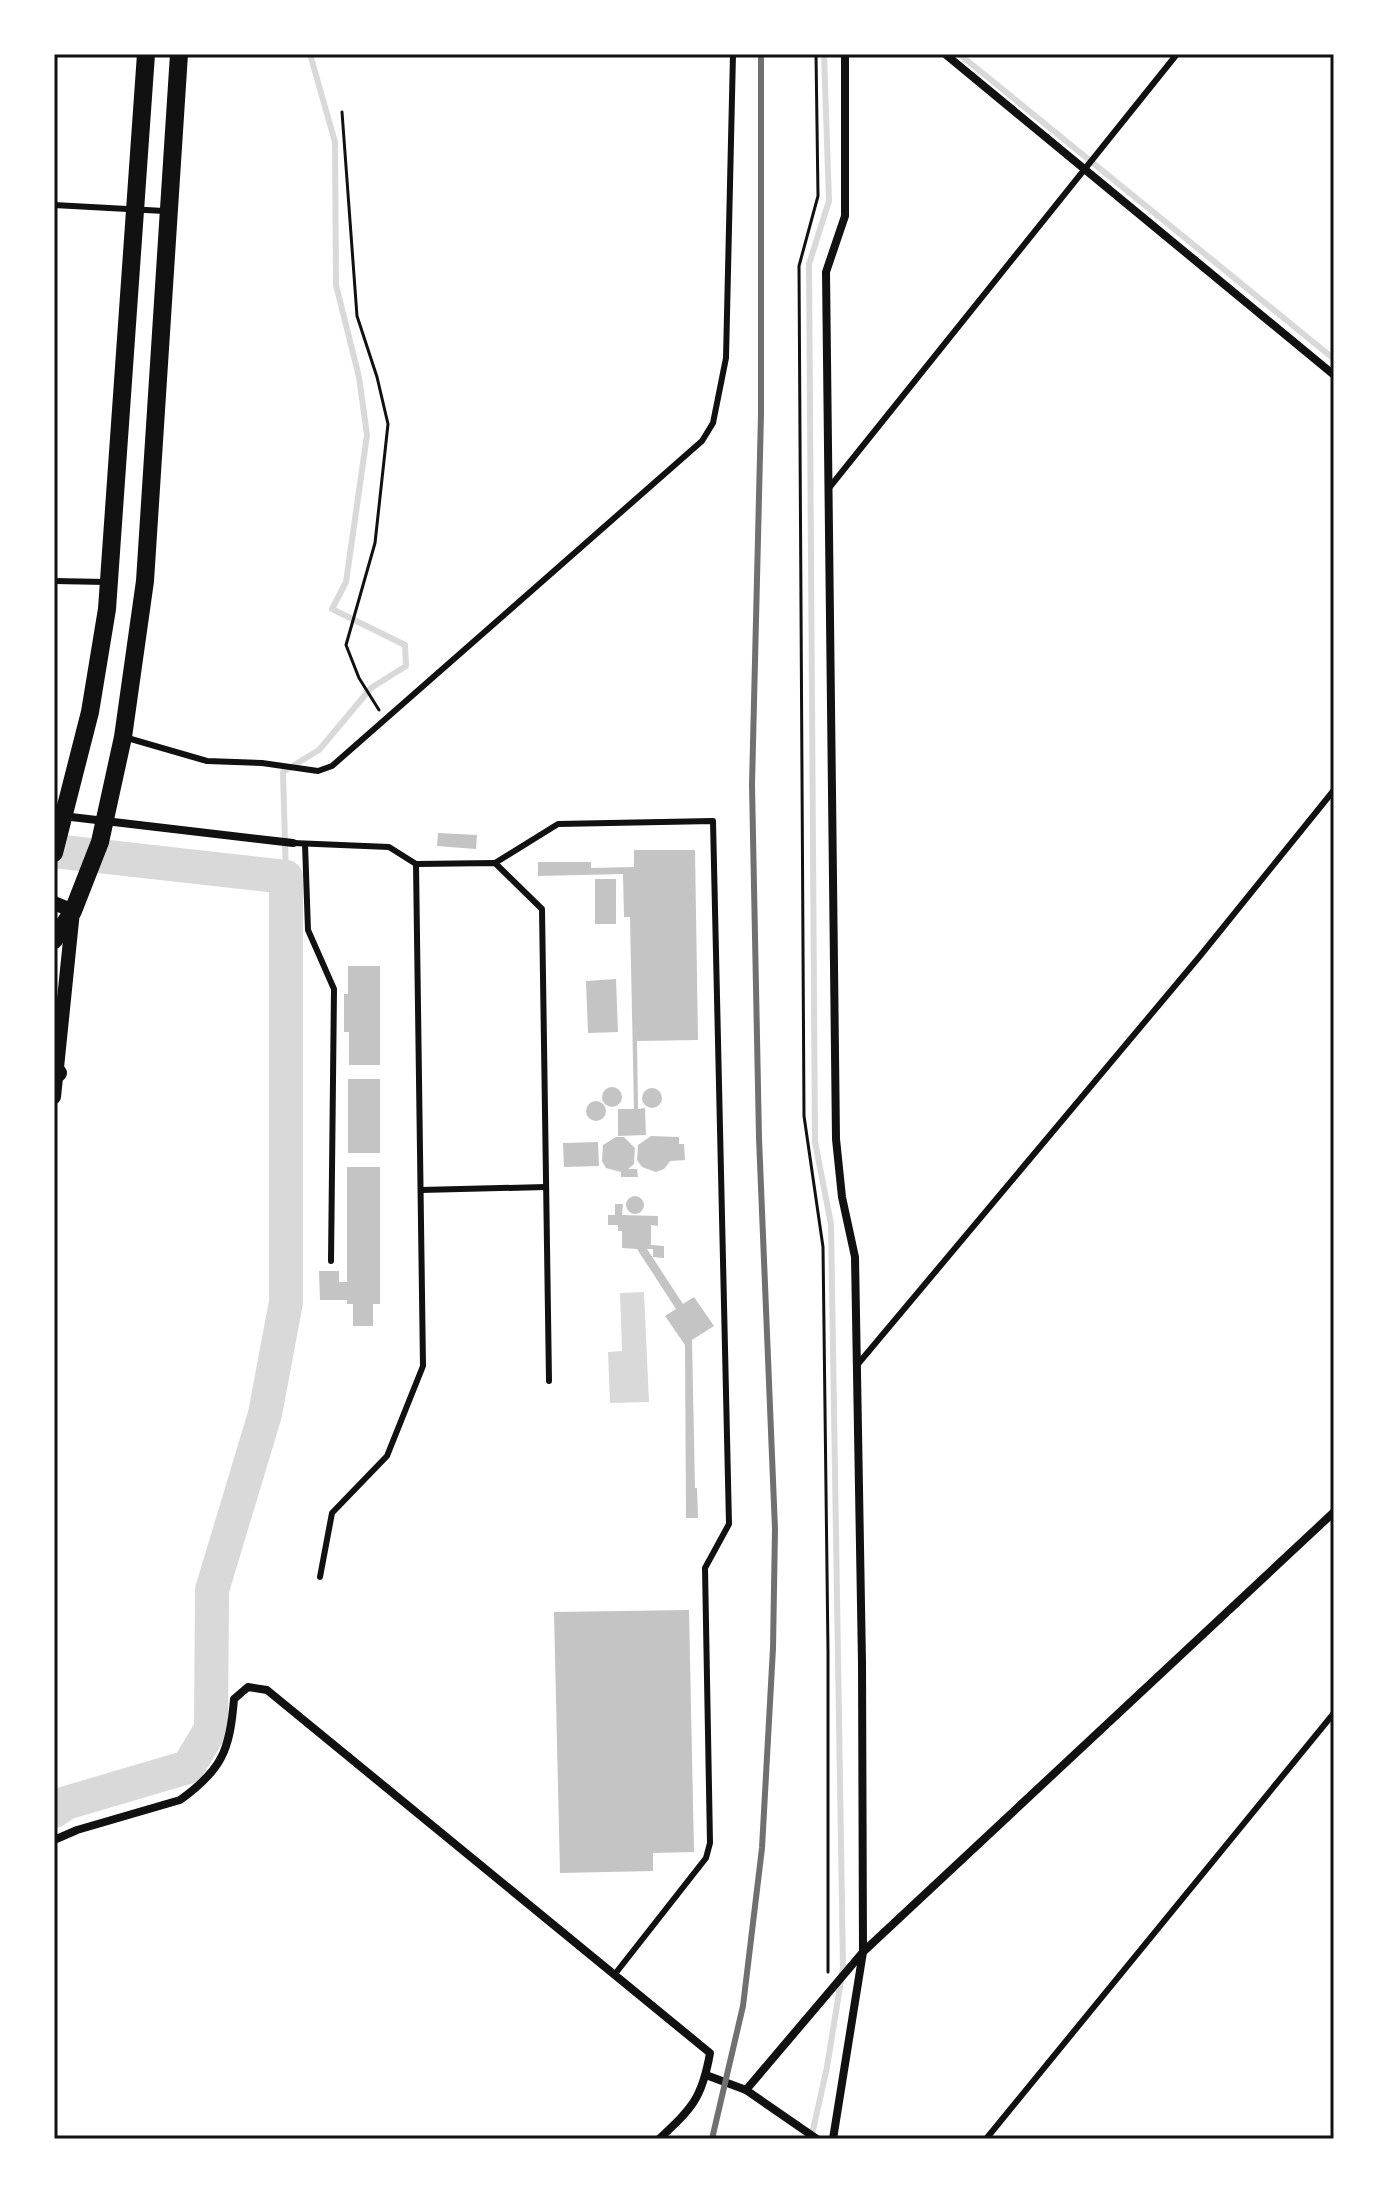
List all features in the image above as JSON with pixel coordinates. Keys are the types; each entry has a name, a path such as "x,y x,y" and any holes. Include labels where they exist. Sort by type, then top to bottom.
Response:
{"main road":[{"path":"56,845 59,816 90,712 109,582 146,54"},
{"path":"54,940 73,911 88,879 100,842 123,737 145,581 179,54"}],"street":[{"path":"833,2139 863,1952 855,1257 842,1197 836,1139 826,272 845,216 845,54"},
{"path":"945,54 1334,375"},
{"path":"59,816 293,843"},
{"path":"54,903 73,911 54,1097"},
{"path":"746,2090 863,1952 1334,1512"},
{"path":"54,1840 77,1830 180,1800 209,1777 221,1759 232,1728 234,1699 248,1687 267,1690 710,2053 706,2075 694,2106 659,2139"},
{"path":"706,2075 746,2090 817,2139"}],"lane":[{"path":"123,737 207,761 262,763 318,771 332,766 702,441 713,423 726,358 733,54"},
{"path":"829,488 1177,54"},
{"path":"54,205 168,211"},
{"path":"54,581 109,582"},
{"path":"856,1367 1200,956 1334,790"},
{"path":"293,843 389,847 416,864 495,863 558,824 713,821 729,1524 705,1568 710,1843 706,1858 615,1974"},
{"path":"305,844 308,930 334,989 331,1261"},
{"path":"495,863 542,909 549,1381"},
{"path":"320,1577 332,1513 387,1456 423,1366 416,864"},
{"path":"421,1190 546,1187"},
{"path":"986,2139 1334,1713"}],"path":[{"path":"816,54 818,196 799,266 799,282 804,1116 823,1247 828,1652 827,1996"},
{"path":"342,112 357,316 388,424 375,543 346,645 359,678 385,720"}],"shaded area":[{"path":"644,1292 649,1402 610,1403 608,1352 622,1351 620,1293"}],"building":[{"path":"438,833 477,835 476,849 437,846"},
{"path":"634,850 695,850 698,1040 637,1041 638,1109 645,1108 646,1135 618,1136 618,1109 634,1109 630,917 624,917 623,874 538,876 538,862 591,862 591,868 634,867"},
{"path":"595,879 616,879 616,924 595,924"},
{"path":"348,966 380,966 380,1065 349,1065 349,1032 344,1032"},
{"path":"616,979 618,1032 588,1033 586,981"},
{"path":"348,1079 380,1079 380,1153 348,1153"},
{"path":"612,1087 619,1090 622,1097 619,1104 612,1107 605,1104 602,1097 605,1090"},
{"path":"652,1088 659,1091 662,1098 659,1105 652,1108 645,1105 642,1098 645,1091"},
{"path":"596,1101 603,1104 606,1111 603,1118 596,1121 589,1118 586,1111 589,1104"},
{"path":"651,1136 679,1137 679,1144 684,1144 685,1160 670,1161 664,1169 656,1172 642,1167 637,1160 638,1145"},
{"path":"616,1137 624,1137 635,1148 634,1164 628,1169 637,1169 638,1177 621,1177 621,1172 606,1168 602,1161 603,1145"},
{"path":"598,1142 599,1166 564,1167 563,1143"},
{"path":"347,1167 380,1167 380,1304 373,1304 373,1326 353,1326 353,1304 347,1304 347,1300 320,1300 319,1271 339,1271 339,1282 347,1282"},
{"path":"635,1196 644,1205 635,1214 626,1205"},
{"path":"615,1204 623,1204 622,1215 658,1216 658,1226 651,1225 651,1245 664,1246 664,1258 653,1257 653,1249 647,1249 683,1304 694,1297 714,1326 692,1340 698,1518 686,1518 685,1345 665,1316 676,1309 637,1249 622,1248 622,1231 618,1231 618,1225 608,1225 608,1215 615,1215"},
{"path":"689,1610 694,1852 653,1853 653,1871 560,1873 554,1612"}],"waterway":[{"path":"286,877 283,772 319,750 371,688 406,666 405,645 332,609 346,582 367,435 359,377 336,285 335,142 310,54"},
{"path":"811,2139 827,2067 843,1968 831,1224 815,1142 809,264 829,201 824,54"},
{"path":"959,54 1334,359"},
{"path":"54,851 286,877 286,1302 265,1414 212,1590 211,1729 188,1767 66,1803 54,1811"}],"railway":[{"path":"712,2139 743,2006 762,1848 773,1648 775,1529 759,1138 752,785 761,414 761,54"}]}
